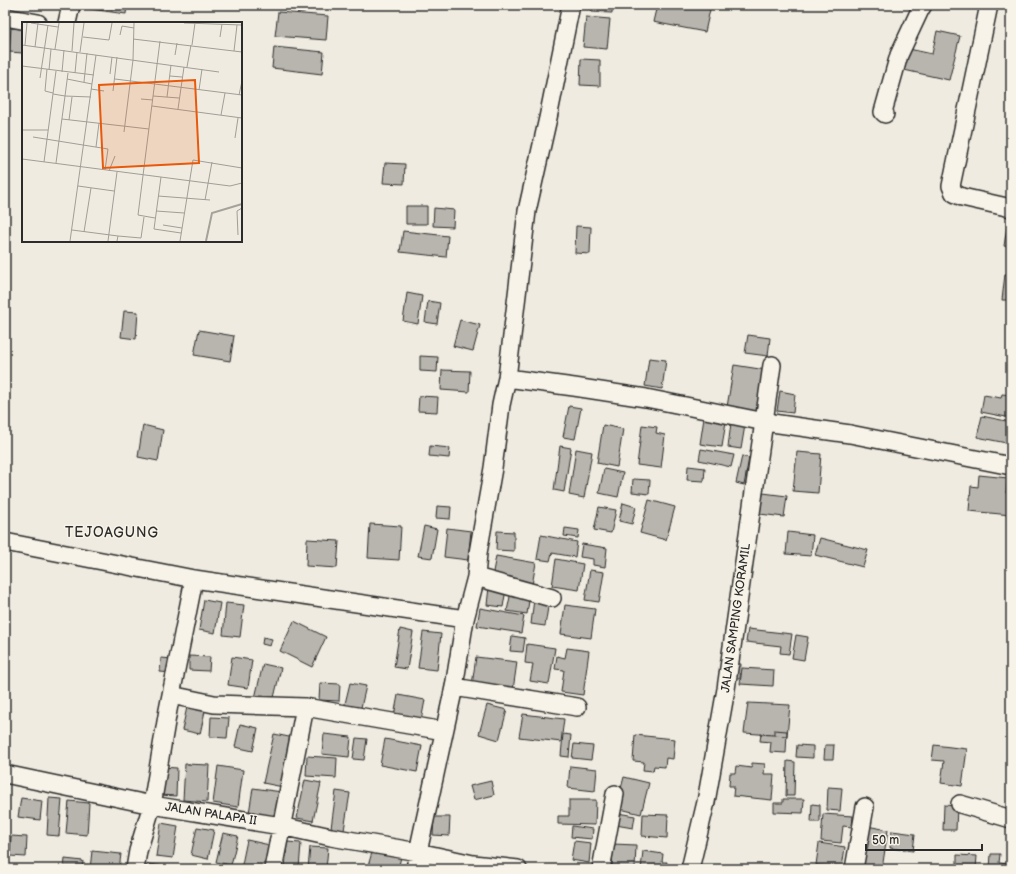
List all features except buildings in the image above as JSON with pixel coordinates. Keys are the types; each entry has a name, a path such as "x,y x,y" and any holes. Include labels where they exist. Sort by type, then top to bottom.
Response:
{"street":[{"path":"67,22 71,5"},
{"path":"415,869 454,686 465,619 476,577 478,553 506,378 527,210 548,118 571,5"},
{"path":"885,114 882,112 899,55 923,5"},
{"path":"989,5 951,186 954,193 962,197 1011,208"},
{"path":"5,17 32,22"},
{"name":"JALAN SAMPING KORAMIL","path":"690,869 706,802 726,689 772,365"},
{"path":"506,378 639,397 765,422 850,434 968,456 1011,466"},
{"path":"5,542 194,579 465,619"},
{"path":"476,577 552,598"},
{"path":"135,869 138,851 152,805 171,695 194,579"},
{"path":"454,686 577,707"},
{"path":"171,695 214,704 305,707 444,731"},
{"path":"273,869 305,707"},
{"name":"JALAN PALAPA II","path":"5,774 152,805 281,826 473,864 518,869"},
{"path":"601,869 615,794"},
{"path":"960,804 1011,818"},
{"path":"854,869 866,807"}],"district":[{"name":"TEJOAGUNG","path":"112,532"}]}
